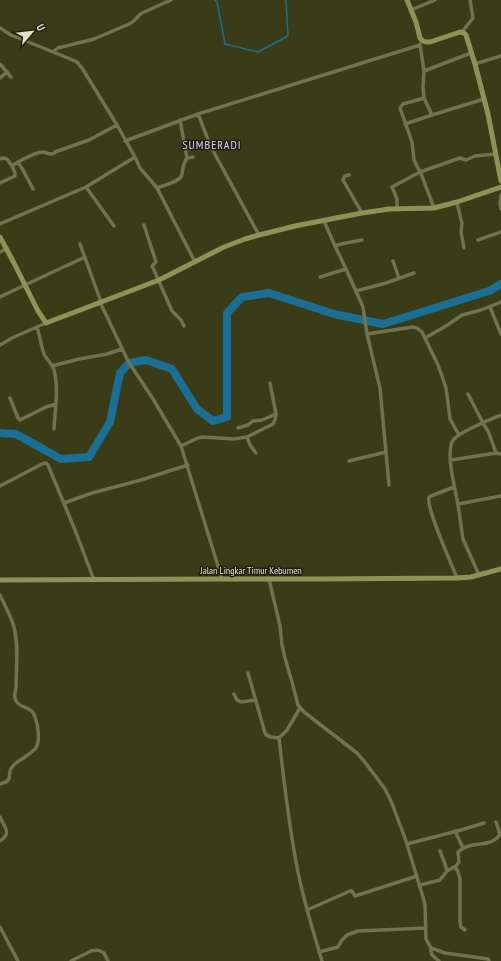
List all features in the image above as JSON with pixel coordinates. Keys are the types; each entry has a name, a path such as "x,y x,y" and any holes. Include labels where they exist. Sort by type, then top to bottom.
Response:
{"street":[{"path":"53,52 61,47 94,39 129,24 142,13 171,0"},
{"path":"407,0 416,22 419,36 424,71 424,98 432,115"},
{"path":"411,10 435,0"},
{"path":"125,141 180,120 420,42 430,42 462,32 473,18 470,0"},
{"path":"0,29 11,36 77,62 117,125 140,168 157,188 195,262"},
{"path":"462,32 467,38 475,64 488,114 501,181"},
{"path":"424,71 472,53"},
{"path":"475,64 501,56"},
{"path":"0,64 11,77"},
{"path":"0,78 7,72"},
{"path":"424,98 403,104 401,105 400,110 412,142 414,160 434,208"},
{"path":"405,124 484,99"},
{"path":"198,114 211,147 258,235"},
{"path":"157,188 179,180 182,176 182,166 187,158 180,120"},
{"path":"12,166 42,152 51,154 55,153 89,140 117,125"},
{"path":"397,209 397,199 392,187 420,172 460,158 466,160 475,156 496,154"},
{"path":"0,224 86,187 135,157"},
{"path":"187,158 193,157"},
{"path":"0,159 7,159 15,173 15,176 0,183"},
{"path":"18,162 33,189"},
{"path":"349,175 345,176 343,180 362,213"},
{"path":"86,187 114,226"},
{"path":"0,345 46,323 159,280 224,247 258,235 362,213 397,209 434,208 501,187"},
{"path":"501,195 501,209"},
{"path":"456,202 463,225 461,233 464,248"},
{"path":"324,221 363,308 380,388 389,485"},
{"path":"144,225 156,262 152,267 172,310 179,317 184,326"},
{"path":"478,240 501,232"},
{"path":"0,237 38,311 46,323"},
{"path":"334,246 362,240"},
{"path":"80,244 101,302 122,349 181,446 222,579"},
{"path":"0,252 6,248"},
{"path":"0,297 85,257"},
{"path":"393,262 399,278"},
{"path":"320,277 346,269"},
{"path":"356,291 386,283 414,273"},
{"path":"425,338 461,316 501,302"},
{"path":"490,307 501,334"},
{"path":"37,328 44,354 52,366 55,376 56,404 54,429"},
{"path":"367,332 413,328 417,328 419,330 425,338 438,365 446,388 450,419 458,435"},
{"path":"52,366 107,354 122,349"},
{"path":"181,446 202,437 234,439 247,437 272,424 275,420 276,414 270,383"},
{"path":"468,394 490,435 496,452"},
{"path":"10,398 20,420 46,407 56,404"},
{"path":"238,428 248,425 253,421 262,420 276,414"},
{"path":"479,575 464,539 454,487 450,450 453,440 458,435 501,415"},
{"path":"247,437 250,445 256,452"},
{"path":"349,461 386,452"},
{"path":"451,460 496,452 501,454"},
{"path":"0,486 46,463 50,468 94,580"},
{"path":"64,503 92,493 141,480 188,465"},
{"path":"454,487 429,498 431,511 436,526 457,578"},
{"path":"458,504 501,496"},
{"name":"Jalan Lingkar Timur Kebumen","path":"0,580 457,578 471,577 501,569"},
{"path":"269,579 280,626 282,645 298,705 327,731 353,749 364,761 388,794 407,844 420,885 425,905 426,939 431,948 432,955 439,961"},
{"path":"0,595 12,620 14,630 17,657 16,688 14,692 16,701 22,707 33,711 39,736 35,749 12,766 10,778 0,784"},
{"path":"248,673 266,734 270,737 279,738"},
{"path":"234,694 237,700 241,702 256,700"},
{"path":"300,708 279,738 288,815 298,872 307,910 322,961"},
{"path":"0,817 7,831 6,838 0,841"},
{"path":"420,885 440,880 446,871 458,864 458,852 463,848 497,838 500,834 496,822"},
{"path":"407,844 484,823"},
{"path":"455,831 463,848"},
{"path":"440,851 446,871"},
{"path":"455,867 460,879 460,922 461,926 465,930"},
{"path":"307,910 350,890 355,896 417,876"},
{"path":"0,927 18,961"},
{"path":"319,952 338,947 347,935 358,931 426,928"},
{"path":"431,948 445,953 488,959 489,961"},
{"path":"72,961 91,951 98,950 104,953 108,961"}],"waterway":[{"path":"215,0 217,2 225,44 258,52 288,36 285,0"},
{"path":"0,433 16,434 61,459 89,457 110,422 120,373 129,363 146,360 172,369 197,409 213,421 227,417 227,313 242,297 269,293 334,314 383,324 489,291 501,284"}],"district":[{"name":"SUMBERADI","path":"212,144"}]}
